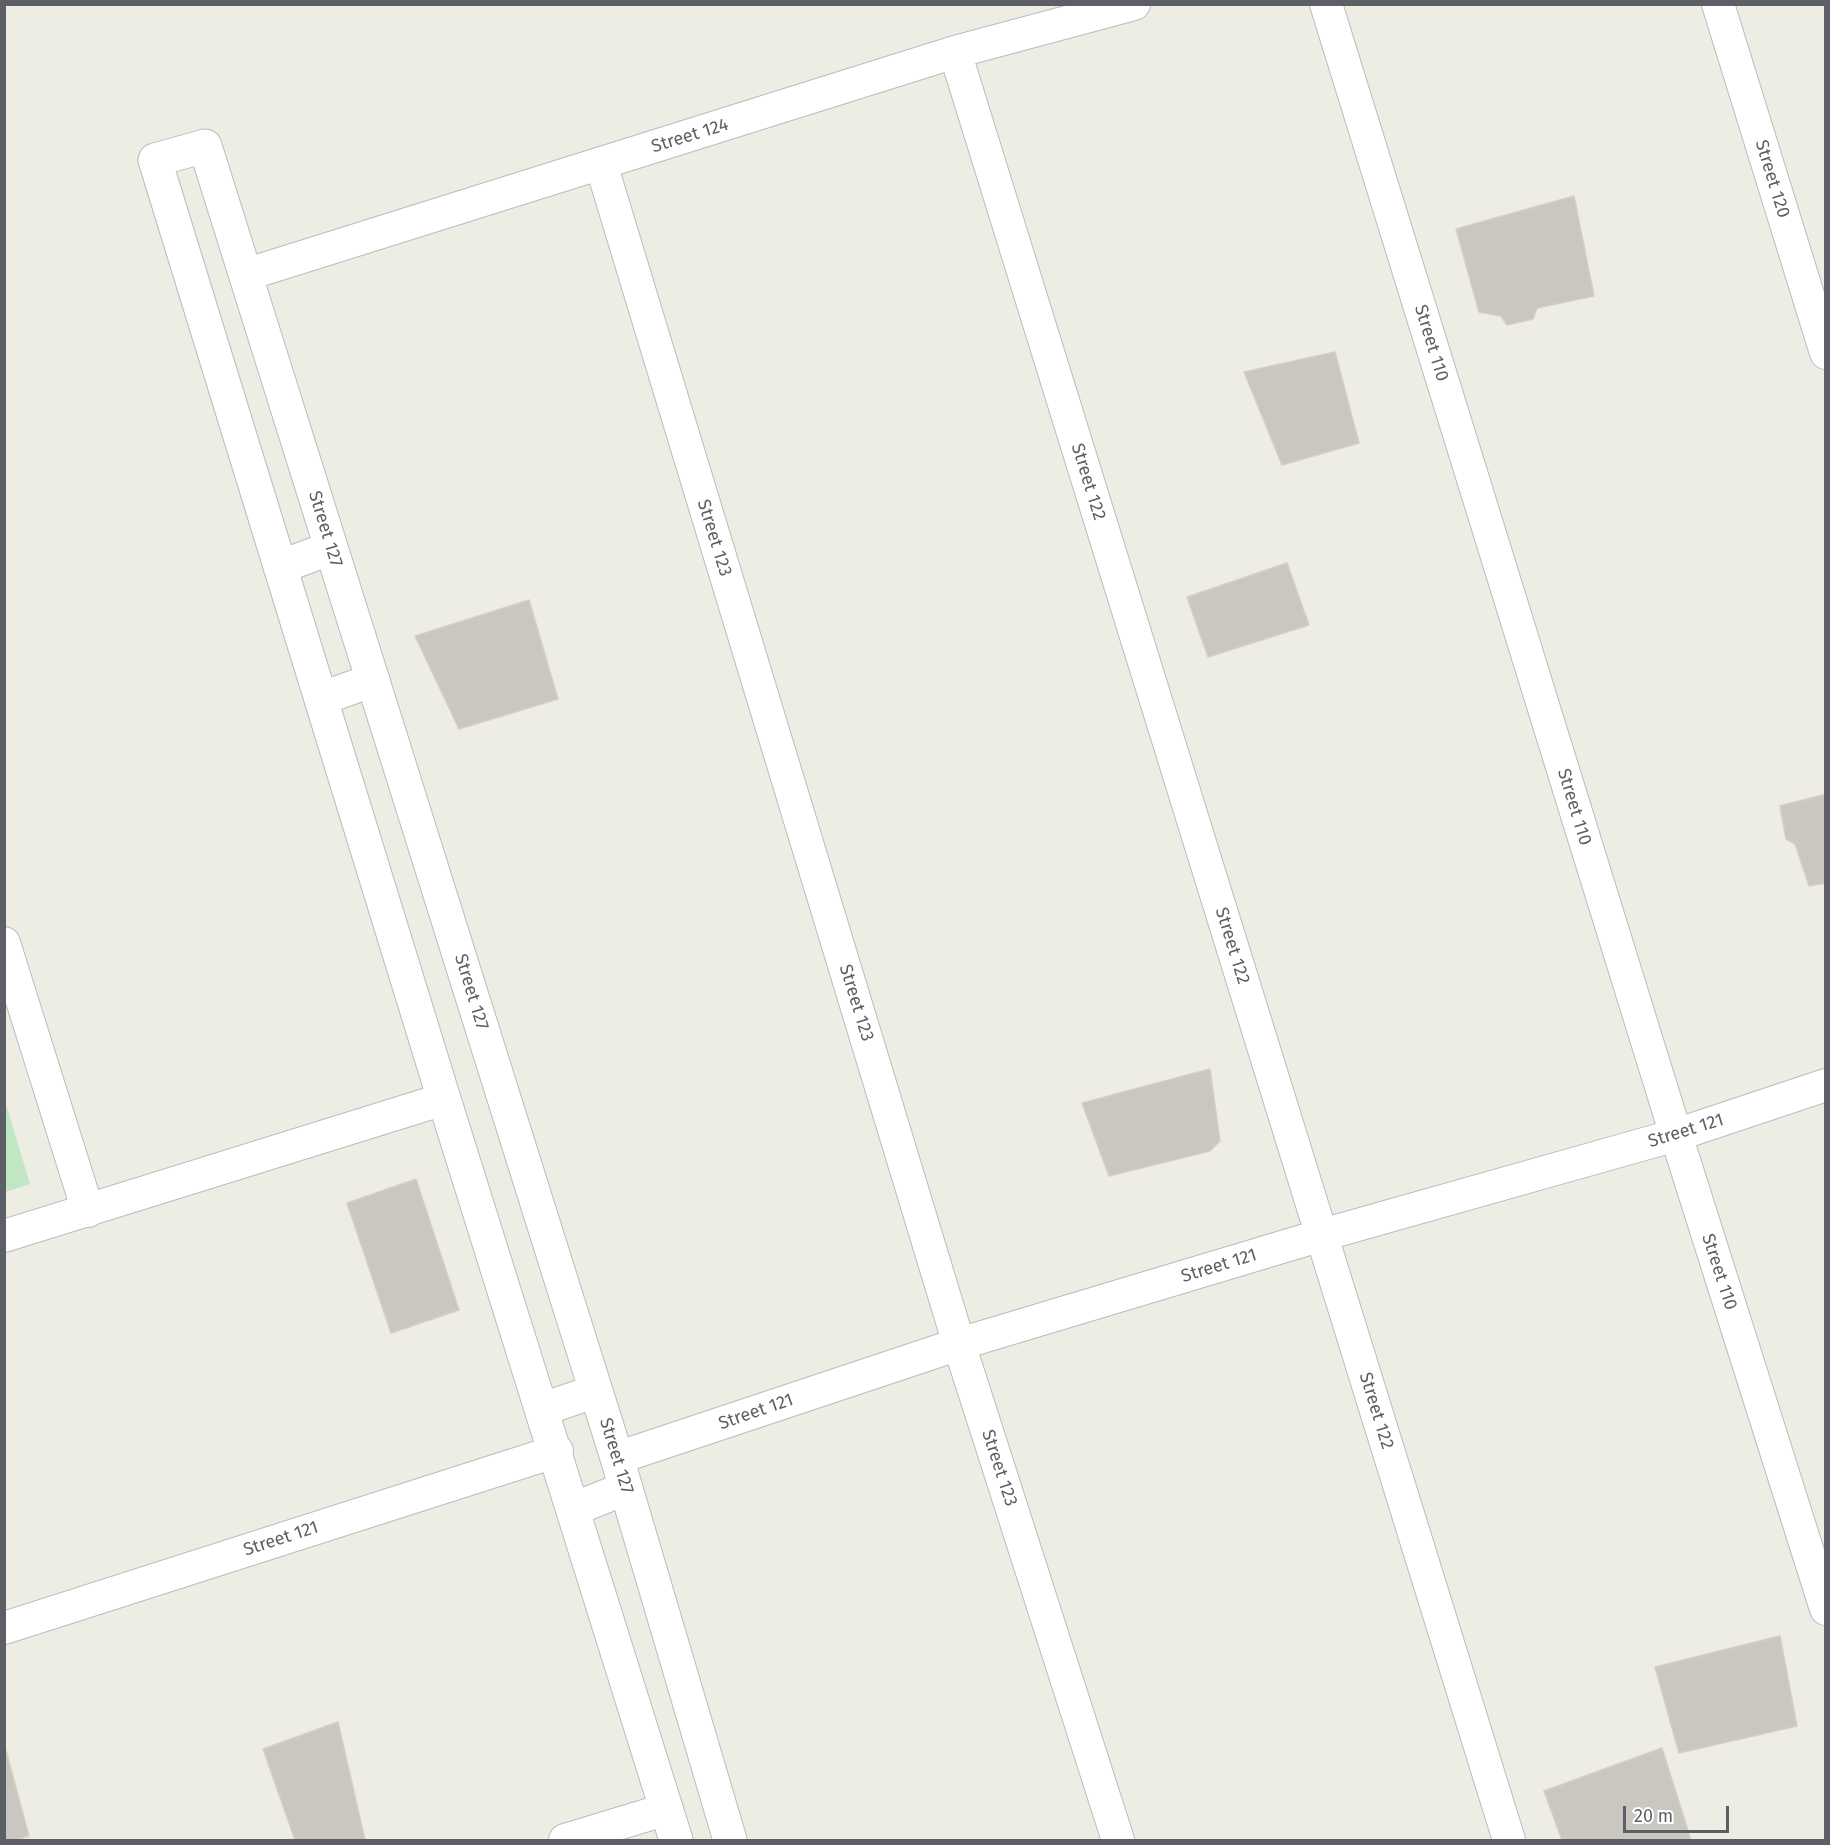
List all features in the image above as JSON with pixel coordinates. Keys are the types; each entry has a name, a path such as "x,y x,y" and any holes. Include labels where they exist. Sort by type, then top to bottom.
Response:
{"street":[{"name":"Street 124","path":"248,274 955,52 1134,4"},
{"name":"Street 110","path":"1326,4 1676,1136 1826,1609"},
{"name":"Street 120","path":"1718,4 1826,353"},
{"name":"Street 122","path":"955,52 1509,1840"},
{"name":"Street 127","path":"280,567 155,160 206,146 248,274 331,548 596,1391 730,1840"},
{"name":"Street 123","path":"601,164 959,1344 1118,1840"},
{"path":"331,548 280,567 323,698 444,1099 543,1409 676,1840"},
{"path":"323,698 373,680"},
{"path":"4,943 88,1211"},
{"name":"Street 121","path":"621,1473 959,1344 1322,1235 1676,1136 1826,1085"},
{"path":"4,1236 444,1099"},
{"path":"543,1409 596,1391"},
{"name":"Street 121","path":"4,1628 556,1451"},
{"path":"574,1509 621,1473"},
{"path":"565,1840 667,1809"}],"green space":[{"path":"5,1101 30,1184 4,1192"}],"building":[{"path":"1574,196 1594,296 1537,308 1533,319 1507,325 1501,316 1479,312 1456,229"},
{"path":"1335,352 1359,443 1282,465 1244,372"},
{"path":"1287,563 1309,625 1208,657 1187,597"},
{"path":"529,600 558,699 459,729 415,636"},
{"path":"1826,794 1826,883 1809,886 1795,844 1786,839 1780,806"},
{"path":"1210,1069 1220,1141 1210,1151 1109,1176 1082,1103"},
{"path":"416,1179 459,1310 391,1333 347,1203"},
{"path":"1780,1636 1797,1726 1679,1753 1655,1667"},
{"path":"338,1722 365,1840 295,1840 263,1749"},
{"path":"4,1743 29,1836 14,1840 4,1840"},
{"path":"1662,1748 1691,1840 1562,1840 1544,1791"}]}
